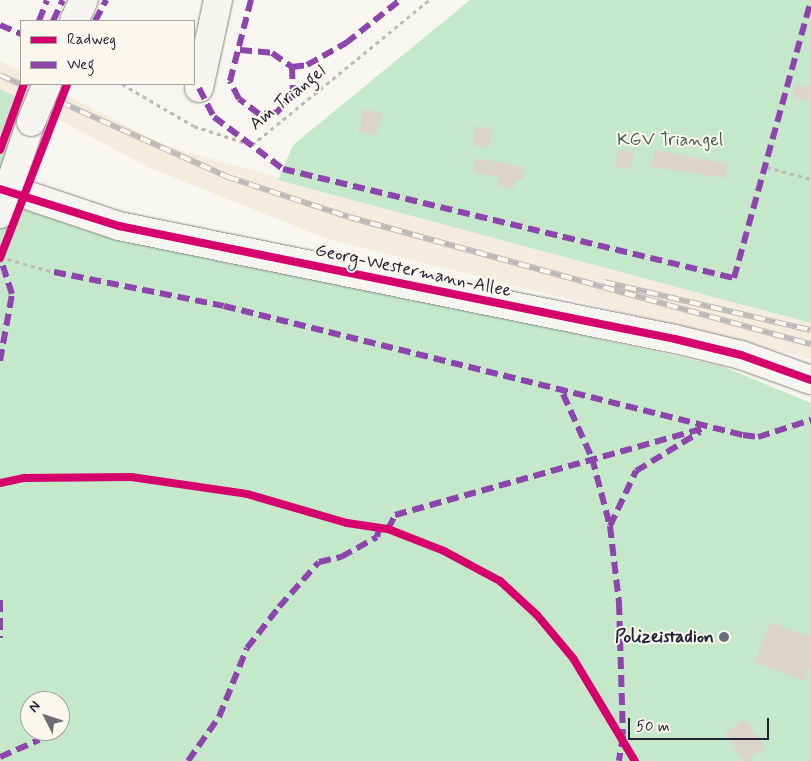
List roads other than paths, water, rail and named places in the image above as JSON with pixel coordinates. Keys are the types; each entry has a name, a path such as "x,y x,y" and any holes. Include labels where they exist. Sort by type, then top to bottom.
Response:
{"street":[{"path":"74,20 84,0"},
{"path":"199,88 218,0"},
{"path":"4,202 31,122 47,85"},
{"name":"Georg-Westermann-Allee","path":"4,202 675,339 741,354 811,380"}],"railway":[{"path":"0,75 20,84"},
{"path":"22,85 228,177 349,217 811,344"},
{"path":"604,282 811,330"}],"place":[{"name":"Polizeistadion","path":"724,637"}],"park label":[{"name":"KGV Triangel","path":"670,140"}]}
